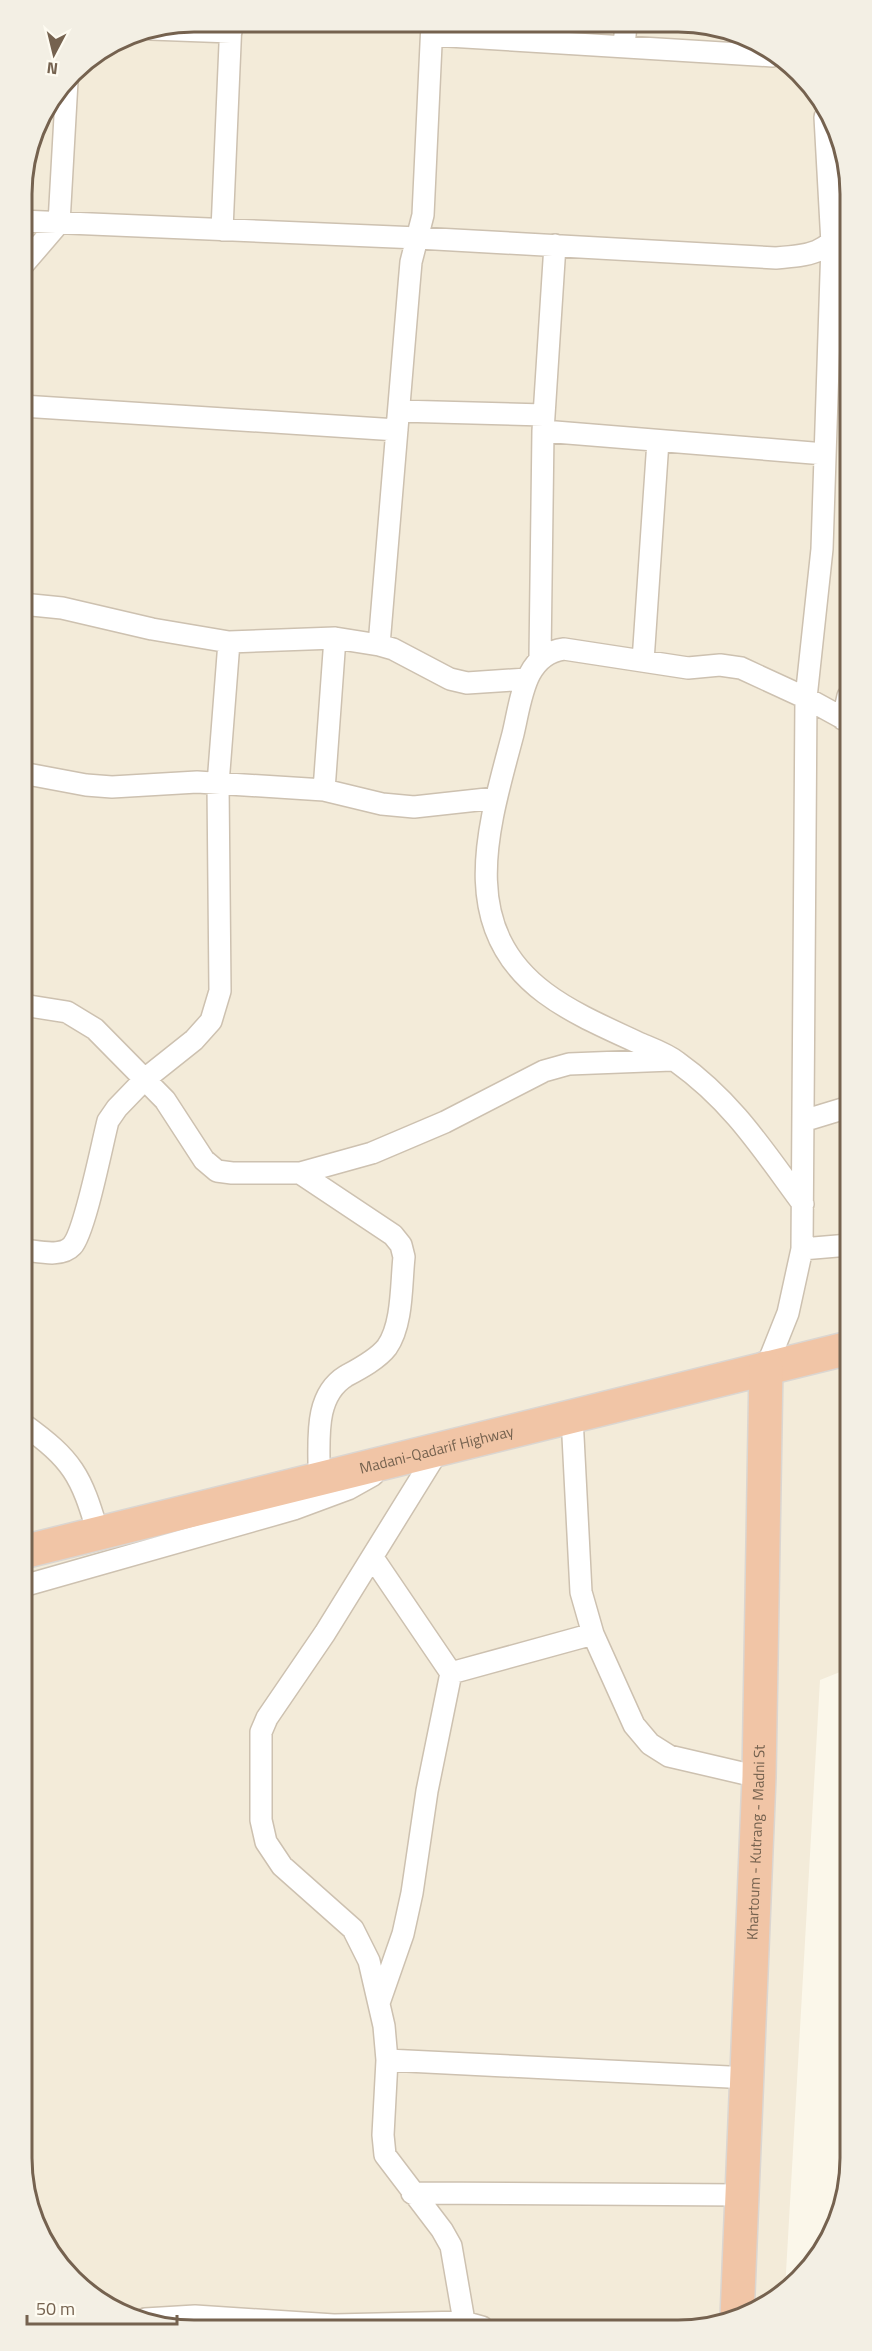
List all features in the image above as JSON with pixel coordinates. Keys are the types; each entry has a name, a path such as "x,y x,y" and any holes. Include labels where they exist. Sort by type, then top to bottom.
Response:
{"highway":[{"name":"Madani-Qadarif Highway","path":"32,1550 840,1350"},
{"name":"Khartoum - Kutrang - Madni St","path":"737,2308 749,2078 759,1777 766,1368"}],"street":[{"path":"222,230 231,32"},
{"path":"379,645 411,262 423,215 432,32"},
{"path":"464,32 624,47 765,56"},
{"path":"624,47 625,32"},
{"path":"32,254 59,223 66,94"},
{"path":"766,1368 788,1313 802,1249 806,698 822,549 832,244 825,125"},
{"path":"32,222 418,238 776,258 807,256 832,244 840,234"},
{"path":"540,658 544,423 555,245"},
{"path":"32,406 544,423 658,441 825,454"},
{"path":"643,661 658,441"},
{"path":"32,605 62,608 152,630 229,642 335,638 379,645 393,649 450,679 467,683 527,679"},
{"path":"324,790 335,638"},
{"path":"32,1251 58,1254 72,1246 81,1227 108,1121 117,1108 145,1079 194,1041 211,1021 220,991 218,784 229,642"},
{"path":"802,1204 732,1108 675,1060 605,1027 544,993 516,965 496,936 484,887 496,798 527,679 540,658 549,651 564,649 688,668 720,665 741,668 840,717"},
{"path":"32,775 86,786 112,787 172,783 324,790 382,804 414,807 496,798"},
{"path":"32,1006 67,1012 95,1029 165,1100 204,1160 218,1171 300,1173 372,1153 408,1138 445,1122 544,1071 569,1065 675,1060"},
{"path":"803,1121 840,1110"},
{"path":"300,1173 393,1235 401,1245 404,1257 395,1333 386,1349 335,1383 324,1402 320,1419 319,1478"},
{"path":"802,1249 840,1246"},
{"path":"572,1416 581,1592 593,1634 634,1725 650,1744 669,1756 759,1777"},
{"path":"32,1431 49,1443 70,1465 84,1486 98,1533"},
{"path":"439,1449 373,1558 267,1718 261,1732 261,1820 266,1842 282,1866 352,1929 369,1962 380,2000 387,2060 383,2135 386,2155 412,2193 442,2230 451,2246 469,2320"},
{"path":"32,1584 294,1509 348,1489 405,1457"},
{"path":"373,1558 451,1673 427,1791 412,1893 400,1943 380,2000"},
{"path":"451,1673 593,1634"},
{"path":"387,2060 749,2078"},
{"path":"412,2193 743,2195"},
{"path":"173,2318 195,2316 257,2320"}],"shaded area":[{"path":"183,32 689,32 721,37 760,53 793,79 813,103 824,122 832,141 840,183 840,1672 820,1680 786,2278 777,2286 760,2298 721,2314 679,2320 193,2320 151,2314 112,2298 79,2272 65,2256 53,2239 37,2200 32,2158 32,183 40,141 59,103 75,84 84,84 84,75 95,65 131,44"}]}
